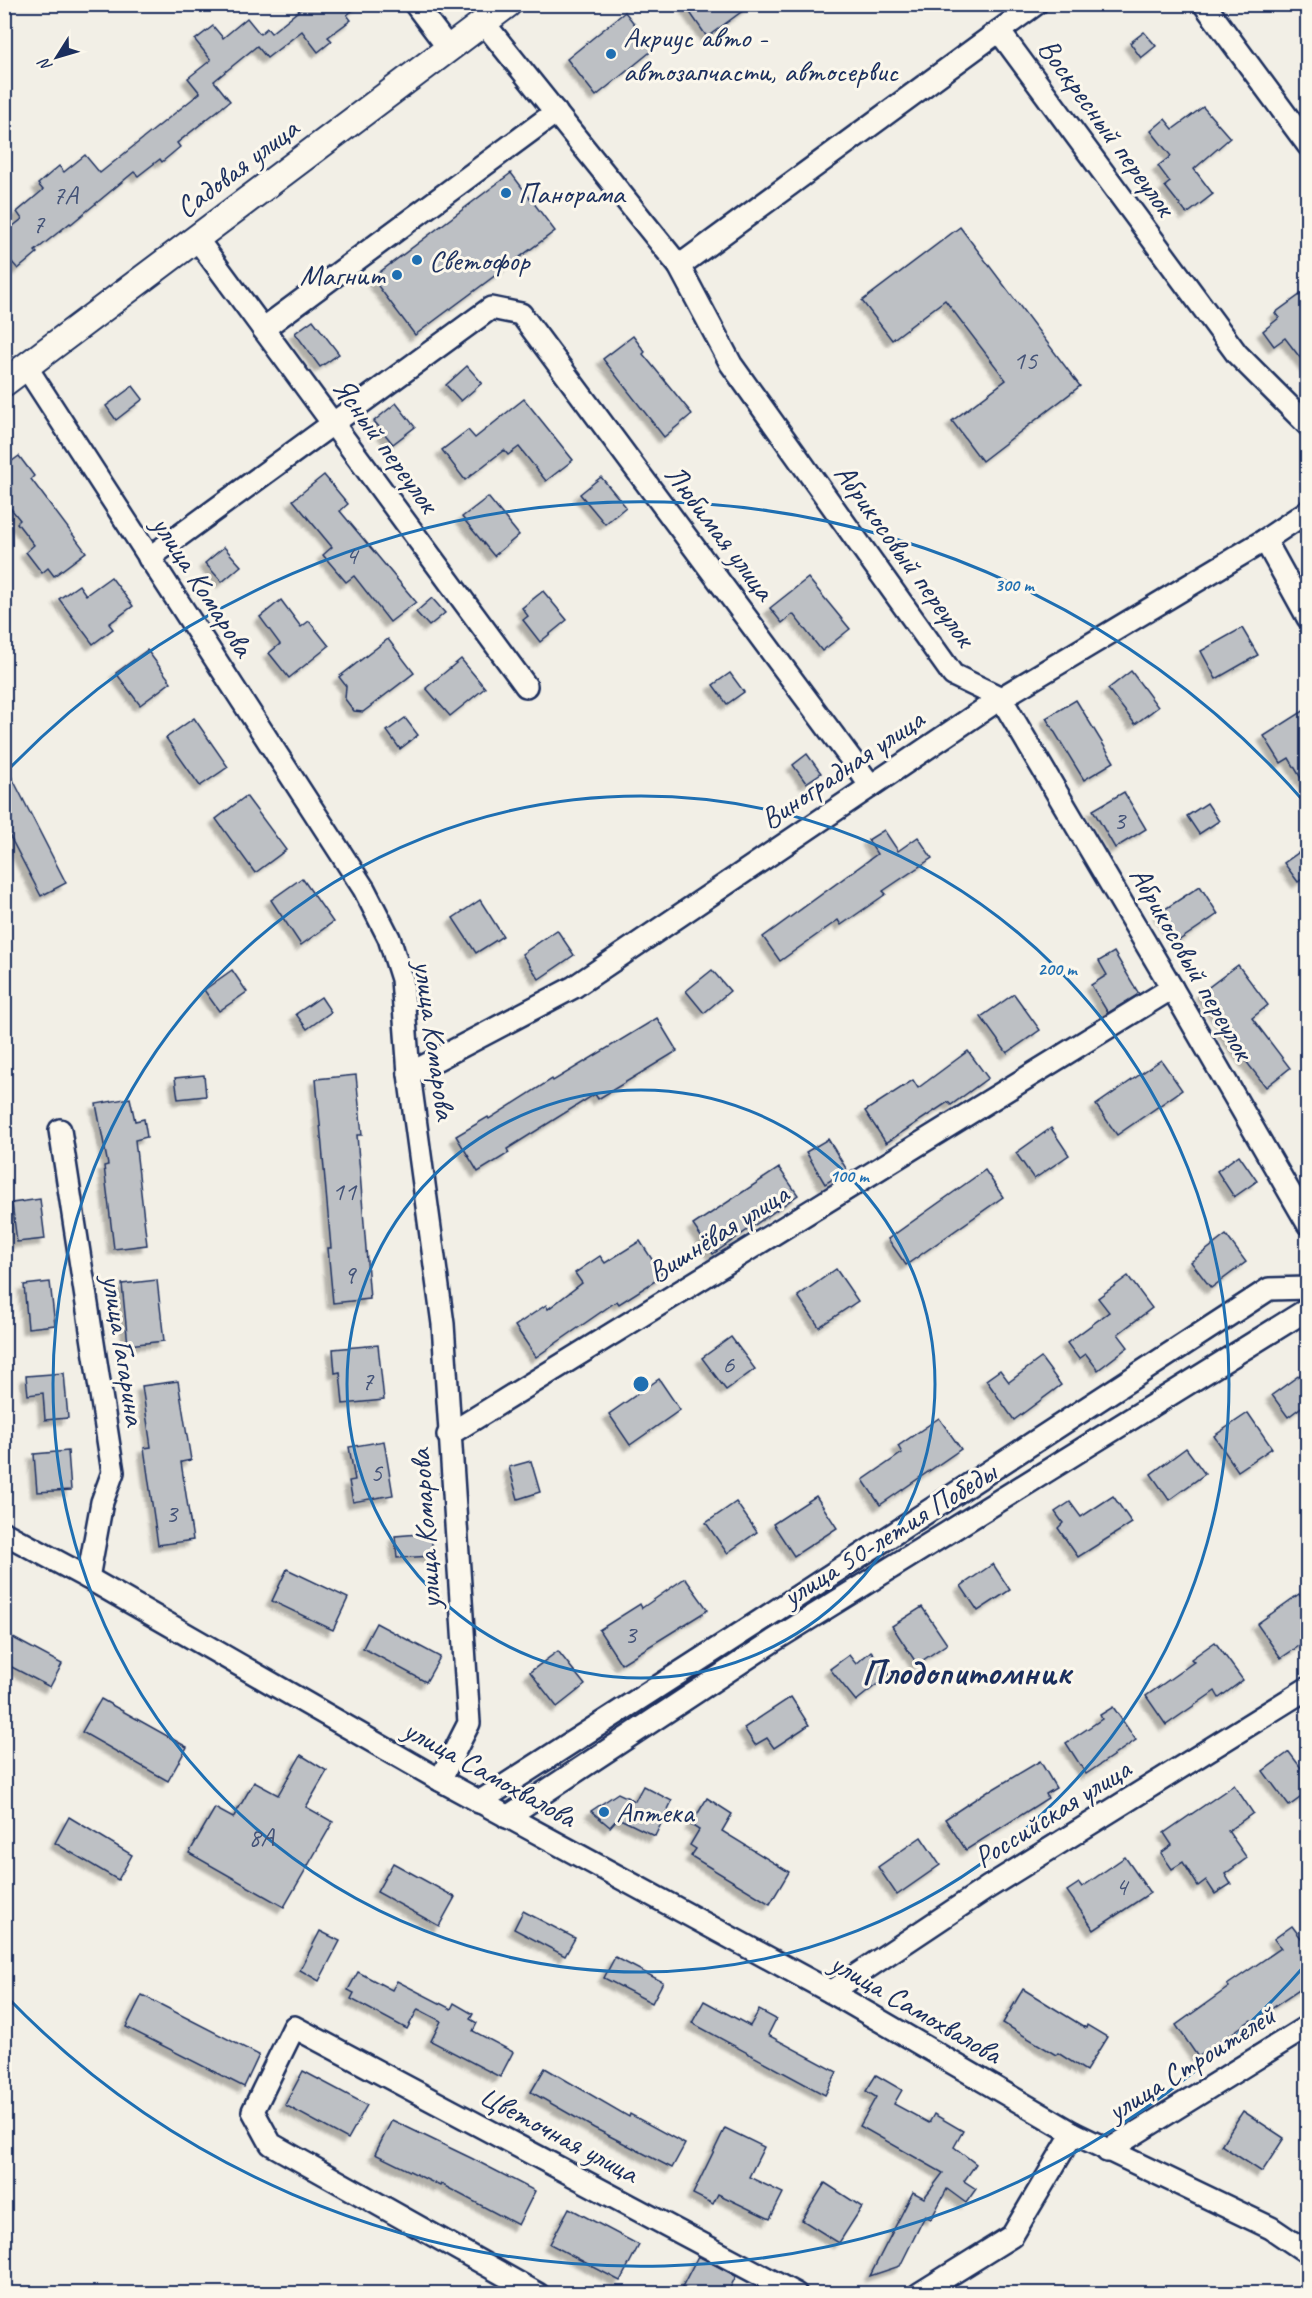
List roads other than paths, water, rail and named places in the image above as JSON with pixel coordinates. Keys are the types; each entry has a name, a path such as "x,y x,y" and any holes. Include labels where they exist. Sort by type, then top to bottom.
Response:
{"main road":[{"name":"Садовая улица","path":"4,383 27,368 508,4"}],"street":[{"path":"415,4 449,49"},
{"path":"999,31 1035,4"},
{"path":"1204,4 1308,145"},
{"name":"Абрикосовый переулок","path":"484,23 679,266 731,364 953,675 1001,698 1308,1224"},
{"name":"Воскресный переулок","path":"679,266 999,31 1237,354 1308,425"},
{"path":"263,329 556,112"},
{"name":"Ясный переулок","path":"197,239 526,686"},
{"name":"Любимая улица","path":"333,424 491,308 521,314 871,786"},
{"name":"улица Комарова","path":"27,368 364,889 389,938 402,979 409,1074 442,1324 469,1724 440,1780"},
{"path":"149,558 333,424"},
{"name":"Виноградная улица","path":"409,1074 574,987 1001,698 1265,540 1308,511"},
{"path":"1265,540 1308,618"},
{"name":"Вишнёвая улица","path":"448,1435 1172,988"},
{"name":"улица Гагарина","path":"60,1130 112,1472 102,1502 88,1578"},
{"path":"479,1802 1269,1289 1308,1288"},
{"name":"улица 50-летия Победы","path":"507,1817 773,1641 1308,1309"},
{"name":"улица Самохвалова","path":"4,1533 88,1578 479,1802 831,1992 1073,2133 1271,2228 1308,2253"},
{"name":"Российская улица","path":"831,1992 987,1888 1308,1688"},
{"name":"улица Строителей","path":"1107,2151 1308,2026"},
{"name":"Цветочная улица","path":"538,2294 271,2145 253,2111 294,2027 796,2294"},
{"path":"919,2294 1012,2236 1073,2133"}],"place":[{"name":"Акриус авто - автозапчасти, автосервис","path":"611,54"},
{"name":"Панорама","path":"506,193"},
{"name":"Светофор","path":"417,260"},
{"name":"Магнит","path":"397,275"},
{"name":"Аптека","path":"604,1812"}],"district":[{"name":"Плодопитомник","path":"966,1671"}]}
